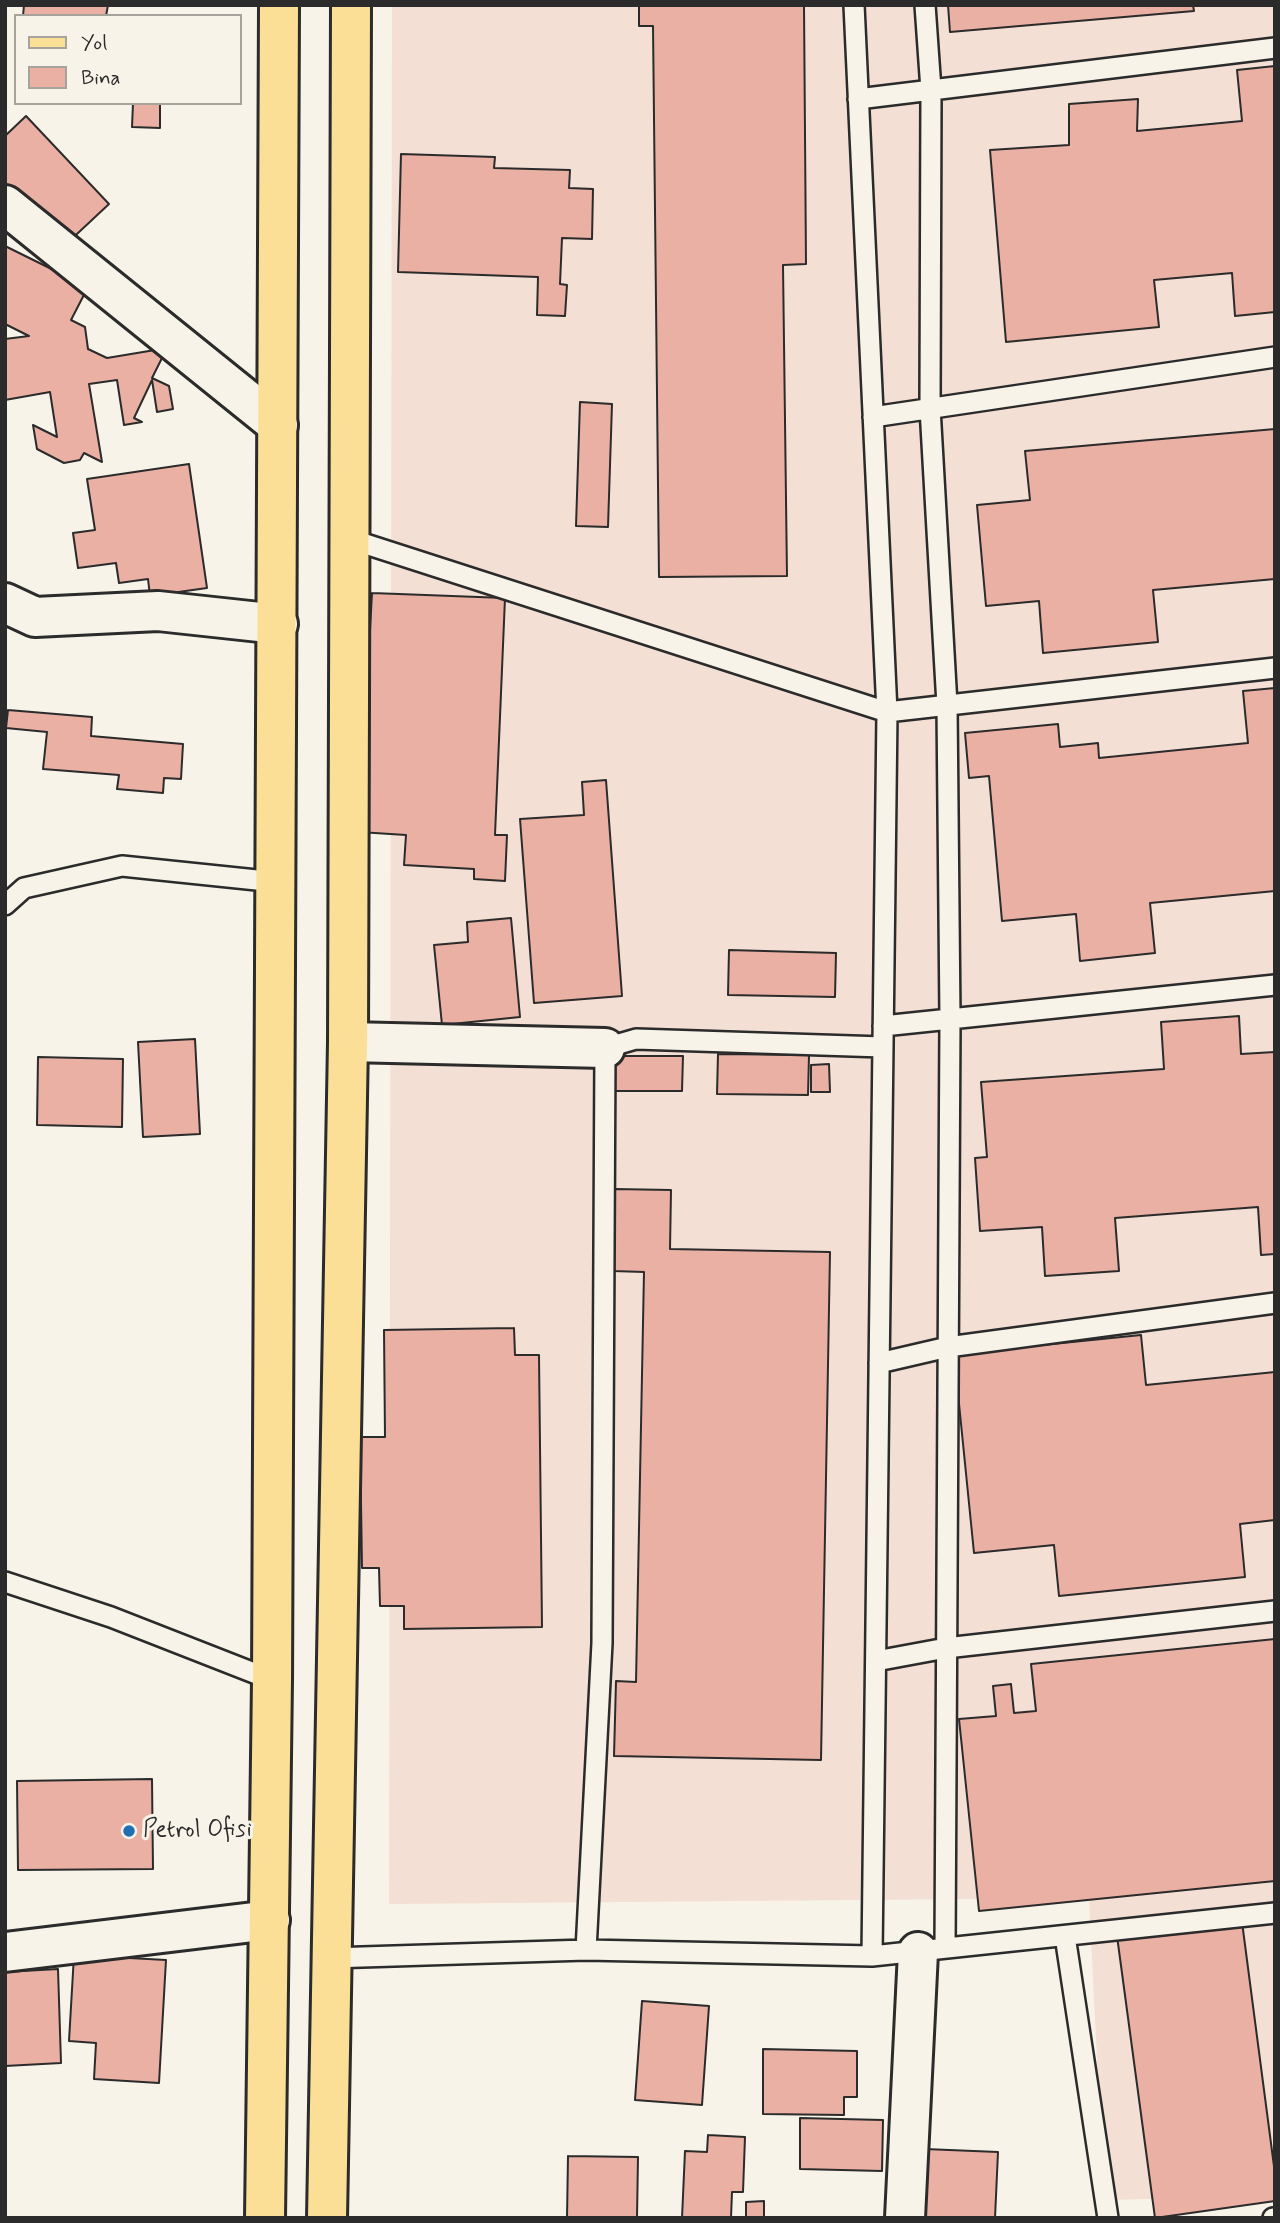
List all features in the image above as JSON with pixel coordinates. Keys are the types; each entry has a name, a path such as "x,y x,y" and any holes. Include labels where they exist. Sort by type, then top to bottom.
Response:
{"main road":[{"path":"265,2218 272,1680 279,5"},
{"path":"327,2218 348,1042 351,5"}],"street":[{"path":"5,205 278,425"},
{"path":"5,603 35,617 158,611 278,624"},
{"path":"348,1042 605,1048"},
{"path":"5,1952 270,1920"},
{"path":"905,2218 931,1950"}],"lane":[{"path":"854,5 887,712 872,1956"},
{"path":"925,5 931,90 930,408 947,705 950,1019 946,1648 931,1950"},
{"path":"858,99 1275,48"},
{"path":"873,417 1275,357"},
{"path":"349,539 887,712 1275,668"},
{"path":"5,905 24,888 122,866 276,883"},
{"path":"883,1026 1275,985"},
{"path":"586,1950 602,1643 605,1048 636,1039 883,1047"},
{"path":"879,1363 948,1347 1275,1303"},
{"path":"5,1582 111,1616 272,1680"},
{"path":"876,1661 946,1648 1275,1611"},
{"path":"330,1958 586,1950 872,1956 1275,1913"},
{"path":"1065,1936 1108,2218"}],"shaded area":[{"path":"392,5 1275,5 1275,2196 1104,2200 1089,1898 389,1904"}],"building":[{"path":"24,5 108,5 106,14 23,14"},
{"path":"639,5 804,5 806,264 783,265 787,576 659,577 653,26 639,26"},
{"path":"948,5 1193,5 1194,11 950,32"},
{"path":"1275,66 1275,312 1235,316 1232,273 1154,280 1159,327 1006,342 990,150 1069,145 1069,104 1138,99 1137,131 1242,121 1237,70"},
{"path":"133,105 160,105 160,128 132,127"},
{"path":"26,116 109,204 62,248 5,187 5,136"},
{"path":"401,154 495,157 494,168 570,170 569,188 593,189 592,239 562,238 560,284 567,285 565,316 537,315 538,277 398,272"},
{"path":"5,246 88,287 71,320 85,327 88,349 107,358 167,348 152,378 169,386 173,409 157,412 152,380 134,418 142,422 124,425 117,380 89,384 102,462 84,453 80,460 64,463 37,449 33,425 57,437 50,392 5,400 5,339 29,336 5,324"},
{"path":"580,402 612,404 608,527 576,526"},
{"path":"1275,429 1275,579 1153,590 1158,642 1043,653 1039,601 986,606 977,505 1030,500 1025,451"},
{"path":"189,464 207,588 150,596 148,579 119,583 116,563 78,568 73,533 95,530 87,479"},
{"path":"372,593 505,598 495,835 507,835 505,881 474,879 474,869 404,865 406,835 359,832"},
{"path":"1275,688 1275,891 1150,903 1155,953 1080,961 1076,914 1002,921 989,776 969,778 965,733 1058,724 1060,747 1098,743 1099,758 1248,743 1243,691"},
{"path":"8,710 92,717 91,736 183,744 181,779 164,778 163,793 117,789 119,775 43,769 47,732 6,728"},
{"path":"606,780 622,996 534,1003 520,819 584,815 582,782"},
{"path":"511,918 520,1017 442,1025 434,945 468,942 467,922"},
{"path":"729,950 836,953 835,997 728,995"},
{"path":"1239,1016 1241,1054 1275,1052 1275,1254 1261,1255 1258,1207 1115,1218 1119,1271 1045,1276 1042,1227 980,1231 975,1158 987,1157 981,1082 1164,1069 1161,1022"},
{"path":"195,1039 200,1134 143,1137 138,1042"},
{"path":"718,1054 809,1055 808,1095 717,1094"},
{"path":"613,1056 683,1056 682,1091 613,1091"},
{"path":"38,1057 123,1059 122,1127 37,1125"},
{"path":"829,1064 830,1092 811,1092 811,1065"},
{"path":"614,1189 671,1190 670,1249 830,1252 821,1760 614,1756 616,1681 636,1682 644,1272 613,1271"},
{"path":"514,1328 515,1355 539,1355 542,1627 404,1629 404,1606 380,1606 379,1568 362,1568 360,1437 385,1437 384,1330"},
{"path":"1141,1335 1146,1385 1275,1372 1275,1520 1240,1524 1245,1577 1059,1596 1054,1545 974,1553 954,1354"},
{"path":"1275,1639 1275,1881 979,1911 959,1719 996,1716 993,1686 1011,1684 1014,1713 1036,1711 1031,1664"},
{"path":"152,1779 153,1869 18,1870 17,1781"},
{"path":"1242,1922 1275,2174 1275,2201 1155,2218 1117,1936"},
{"path":"74,1955 166,1960 159,2083 94,2079 96,2043 69,2041"},
{"path":"58,1969 61,2063 5,2066 5,1972"},
{"path":"642,2001 709,2006 702,2105 635,2100"},
{"path":"763,2049 857,2051 857,2097 844,2097 844,2115 763,2114"},
{"path":"800,2118 883,2120 882,2171 800,2169"},
{"path":"708,2135 745,2137 743,2192 732,2192 731,2218 682,2218 685,2151 707,2152"},
{"path":"925,2149 998,2152 995,2218 922,2218"},
{"path":"568,2156 638,2157 637,2218 567,2218"},
{"path":"764,2201 764,2218 746,2218 746,2202"}],"place":[{"name":"Petrol Ofisi","path":"129,1831"}]}
